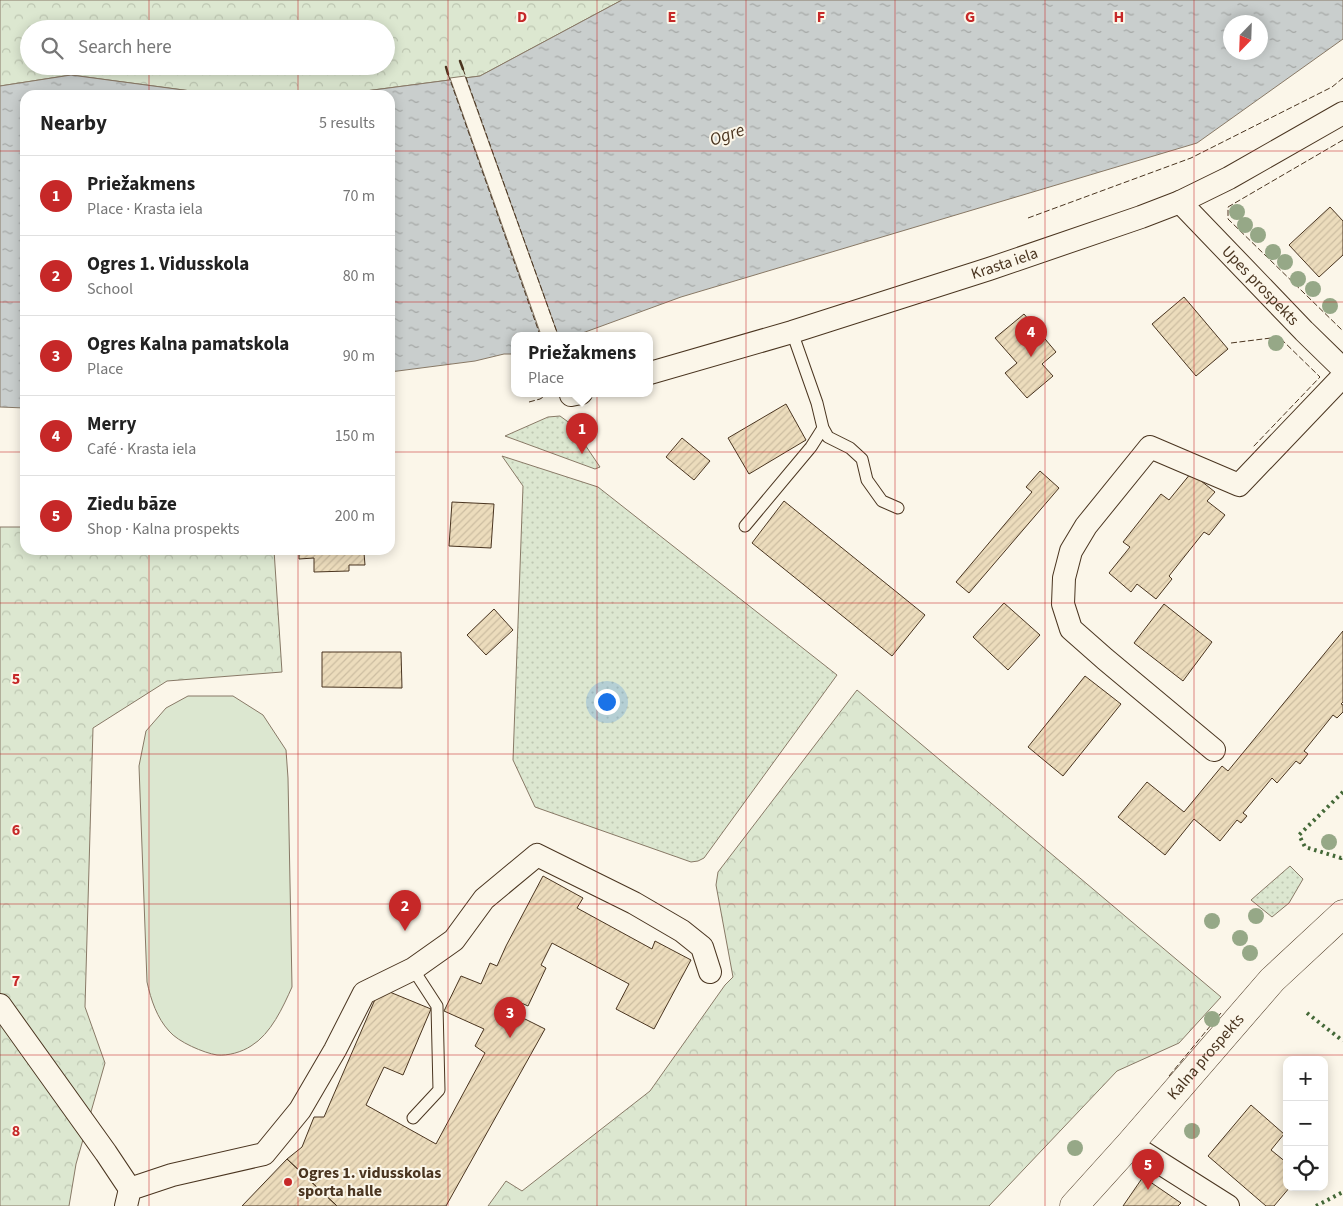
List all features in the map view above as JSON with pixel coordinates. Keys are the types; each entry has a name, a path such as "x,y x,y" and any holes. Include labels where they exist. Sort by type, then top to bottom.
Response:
{"main road":[{"name":"Kalna prospekts","path":"1074,1206 1272,980 1343,914"}],"street":[{"name":"Krasta iela","path":"653,372 792,332 998,266 1141,217 1180,202 1230,178 1343,113"},
{"name":"Upes prospekts","path":"1180,202 1343,369"},
{"path":"1214,750 1071,629 1063,604 1064,578 1071,551 1086,526 1150,447 1239,485 1343,376"},
{"path":"0,1005 106,1153 128,1198 172,1175 264,1154 300,1110 335,1050 364,993 413,969 454,940 484,899 537,855 634,903 682,931 702,947 710,972"},
{"path":"1130,1144 1228,1206"}],"lane":[{"path":"792,332 818,403 823,428 828,437 850,448 862,459 867,480 882,501 898,508"},
{"path":"745,526 811,447 823,428"},
{"path":"413,969 437,1006 439,1090 413,1118"}],"green space":[{"path":"0,0 622,0 480,76 373,90 184,90 71,75 0,86"},
{"path":"560,416 571,424 600,467 595,469 505,436 548,417"},
{"path":"502,456 598,487 837,675 704,858 698,861 691,862 535,807 513,760 523,486"},
{"path":"0,527 20,527 20,555 274,555 282,672 167,681 93,728 85,1007 105,1063 76,1164 69,1206 0,1206"},
{"path":"857,690 1221,997 1179,1043 1117,1071 989,1206 488,1206 506,1181 522,1191 650,1091 725,985 733,977 716,885 718,872"},
{"path":"188,696 233,696 263,715 286,750 292,987 276,1020 265,1035 247,1048 226,1055 205,1052 173,1035 158,1015 147,982 139,766 146,731 166,708"},
{"path":"1290,866 1303,879 1289,903 1272,917 1251,900"}],"water":[{"name":"Ogre","path":"622,0 1343,0 1343,39 1197,143 681,297 585,332 511,332 511,354 475,361 395,371 395,90 373,90 480,76"},
{"path":"71,75 184,90 20,90 20,408 0,407 0,86"}],"pier":[{"path":"465,76 557,332 540,332 450,78"}],"building":[{"path":"1330,207 1343,221 1343,255 1319,277 1289,245"},
{"path":"1184,297 1228,349 1196,376 1152,324"},
{"path":"1024,314 1056,352 1042,364 1053,376 1027,398 1005,373 1017,363 995,338"},
{"path":"786,404 806,440 749,474 728,438"},
{"path":"682,438 710,461 694,480 666,457"},
{"path":"1040,471 1059,488 969,593 956,582 1032,492 1026,487"},
{"path":"1191,473 1215,492 1207,501 1225,515 1209,535 1204,532 1169,576 1172,579 1156,599 1137,584 1131,592 1109,573 1130,547 1123,542 1161,494 1169,500"},
{"path":"784,501 925,615 892,656 752,543"},
{"path":"452,502 494,504 491,548 449,546"},
{"path":"299,555 364,555 365,565 349,565 349,571 314,572 314,558 299,559"},
{"path":"1004,603 1040,635 1008,670 973,637"},
{"path":"1164,604 1212,642 1183,681 1134,643"},
{"path":"494,609 513,630 486,655 467,635"},
{"path":"1343,631 1343,702 1341,704 1343,705 1343,712 1337,718 1333,715 1304,751 1308,754 1300,764 1296,761 1277,783 1272,778 1243,813 1247,816 1241,823 1237,820 1220,841 1194,819 1165,855 1118,817 1147,782 1184,812 1222,766 1228,771"},
{"path":"322,652 401,652 402,688 322,687"},
{"path":"1085,676 1121,704 1063,776 1028,747"},
{"path":"543,876 583,898 577,908 652,949 655,941 691,960 654,1029 616,1009 629,984 552,943 541,965 546,968 528,1006 517,1001 513,1013 545,1029 446,1206 337,1206 287,1159 302,1147 314,1117 324,1117 380,988 431,1009 403,1075 384,1067 366,1105 436,1144 485,1053 475,1046 484,1029 444,1011 461,976 481,984 490,963 497,966"},
{"path":"1251,1105 1283,1133 1271,1150 1283,1160 1283,1191 1287,1191 1274,1206 1266,1206 1208,1156"},
{"name":"Ogres 1. vidusskolas sporta halle","path":"287,1159 337,1206 242,1206"},
{"path":"1143,1177 1181,1203 1178,1206 1123,1206"}],"hedge":[{"path":"1343,792 1299,835 1305,847 1341,858 1343,856"},
{"path":"1307,1013 1343,1041"},
{"path":"1316,1206 1343,1192"}],"fence":[{"path":"463,69 557,332"},
{"path":"448,74 539,332"},
{"path":"1028,218 1191,158 1332,87 1343,78"},
{"path":"1343,140 1228,207 1228,219 1343,331"},
{"path":"1231,343 1279,337 1320,377 1253,447"},
{"path":"529,402 543,397"},
{"path":"1169,1076 1221,1013"}],"wall":[{"path":"460,61 463,69"},
{"path":"446,67 448,74"}],"place":[{"name":"Merry","path":"1031,357"},
{"name":"Priežakmens","path":"582,454"},
{"name":"Ogres 1. Vidusskola","path":"405,931"},
{"name":"Ogres Kalna pamatskola","path":"510,1038"},
{"name":"Ogres 1. vidusskolas sporta halle","path":"288,1182"},
{"name":"Ziedu bāze","path":"1148,1190"}]}
